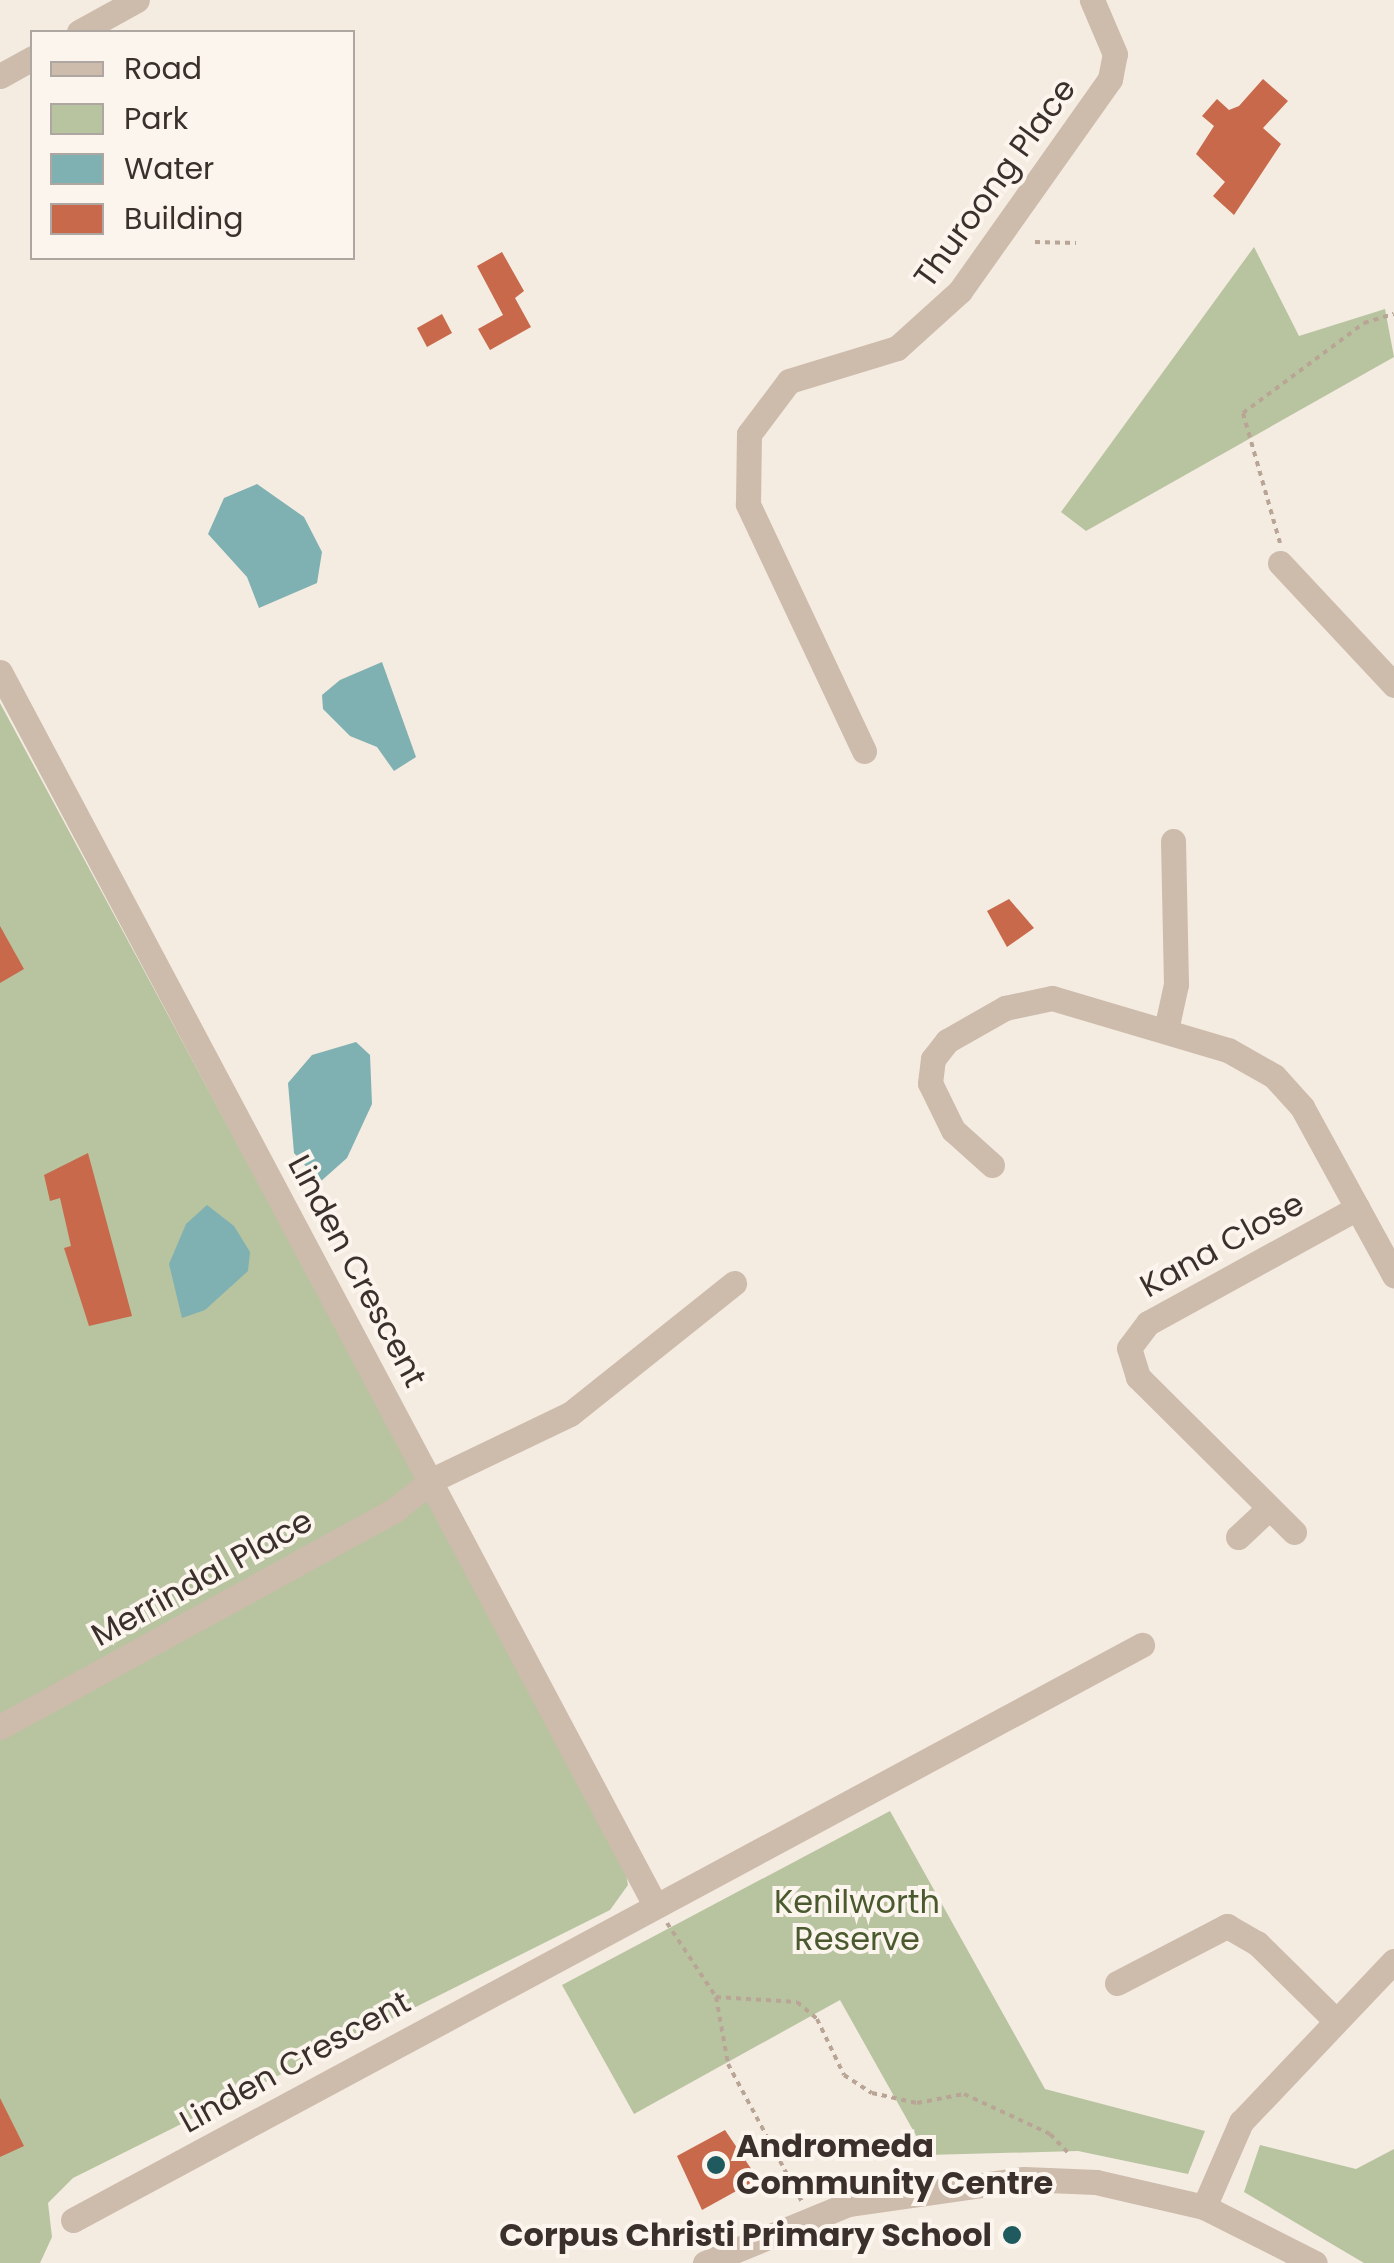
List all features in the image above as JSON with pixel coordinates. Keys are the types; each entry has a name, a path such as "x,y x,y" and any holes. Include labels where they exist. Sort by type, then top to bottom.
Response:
{"street":[{"path":"83,30 137,0"},
{"name":"Thuroong Place","path":"864,751 748,504 749,434 788,382 897,348 940,314 1104,90 1115,54 1092,0"},
{"path":"1280,563 1394,685"},
{"name":"Linden Crescent","path":"0,672 654,1902"},
{"path":"1166,1030 1176,984 1173,841"},
{"path":"992,1165 964,1145 932,1090 930,1068 946,1041 1005,1008 1044,998 1166,1030 1244,1057 1284,1084 1394,1275"},
{"name":"Kana Close","path":"1294,1532 1138,1377 1119,1346 1148,1323 1357,1208"},
{"name":"Merrindal Place","path":"0,1727 396,1509 432,1480 570,1414 734,1283"},
{"path":"1238,1537 1261,1502"},
{"name":"Linden Crescent","path":"73,2220 654,1902 1142,1645"},
{"path":"1117,1983 1228,1922 1258,1943 1336,2021"},
{"path":"1204,2208 1232,2134 1394,1960"},
{"path":"705,2263 808,2216 961,2182 1096,2182 1204,2208 1315,2263"}],"path":[{"path":"1035,242 1076,242"},
{"path":"1280,563 1280,535 1243,413 1364,323 1394,314"},
{"path":"654,1902 716,1997 728,2064 808,2216"},
{"path":"716,1997 797,2002 816,2019 844,2075 872,2092 917,2103 964,2094 1050,2134 1096,2182"}],"green space":[{"path":"1254,247 1299,336 1385,309 1394,357 1086,531 1061,512"},
{"path":"0,703 624,1862 628,1885 610,1910 73,2178 48,2203 52,2237 40,2263 0,2263"},
{"name":"Kenilworth Reserve","path":"890,1811 1045,2089 1205,2131 1188,2174 1078,2151 927,2155 840,2000 634,2114 562,1985"},
{"path":"1260,2145 1356,2169 1394,2149 1394,2263 1364,2263 1244,2192"}],"water":[{"path":"257,484 304,517 322,552 317,583 259,608 247,577 208,534 224,498"},
{"path":"382,662 416,757 394,771 377,747 350,736 323,709 322,695 340,680"},
{"path":"356,1042 370,1055 372,1104 347,1158 320,1182 294,1153 288,1083 312,1055"},
{"path":"207,1205 234,1226 250,1252 248,1271 205,1310 182,1318 169,1264 186,1224"}],"building":[{"path":"1263,79 1288,101 1263,128 1281,144 1234,215 1213,196 1225,182 1196,154 1214,126 1202,116 1217,99 1229,110 1239,106"},
{"path":"502,252 524,291 515,298 531,327 490,350 478,329 503,315 477,266"},
{"path":"442,314 452,333 427,347 417,328"},
{"path":"1009,899 1034,928 1007,947 987,911"},
{"path":"0,926 24,969 0,983"},
{"path":"88,1153 132,1316 89,1326 64,1248 71,1246 60,1198 50,1201 44,1175"},
{"path":"0,2098 24,2146 0,2157"},
{"name":"Andromeda Community Centre","path":"725,2130 758,2179 702,2210 677,2156"}],"place":[{"name":"Andromeda Community Centre","path":"716,2165"},
{"name":"Corpus Christi Primary School","path":"1012,2235"}]}
